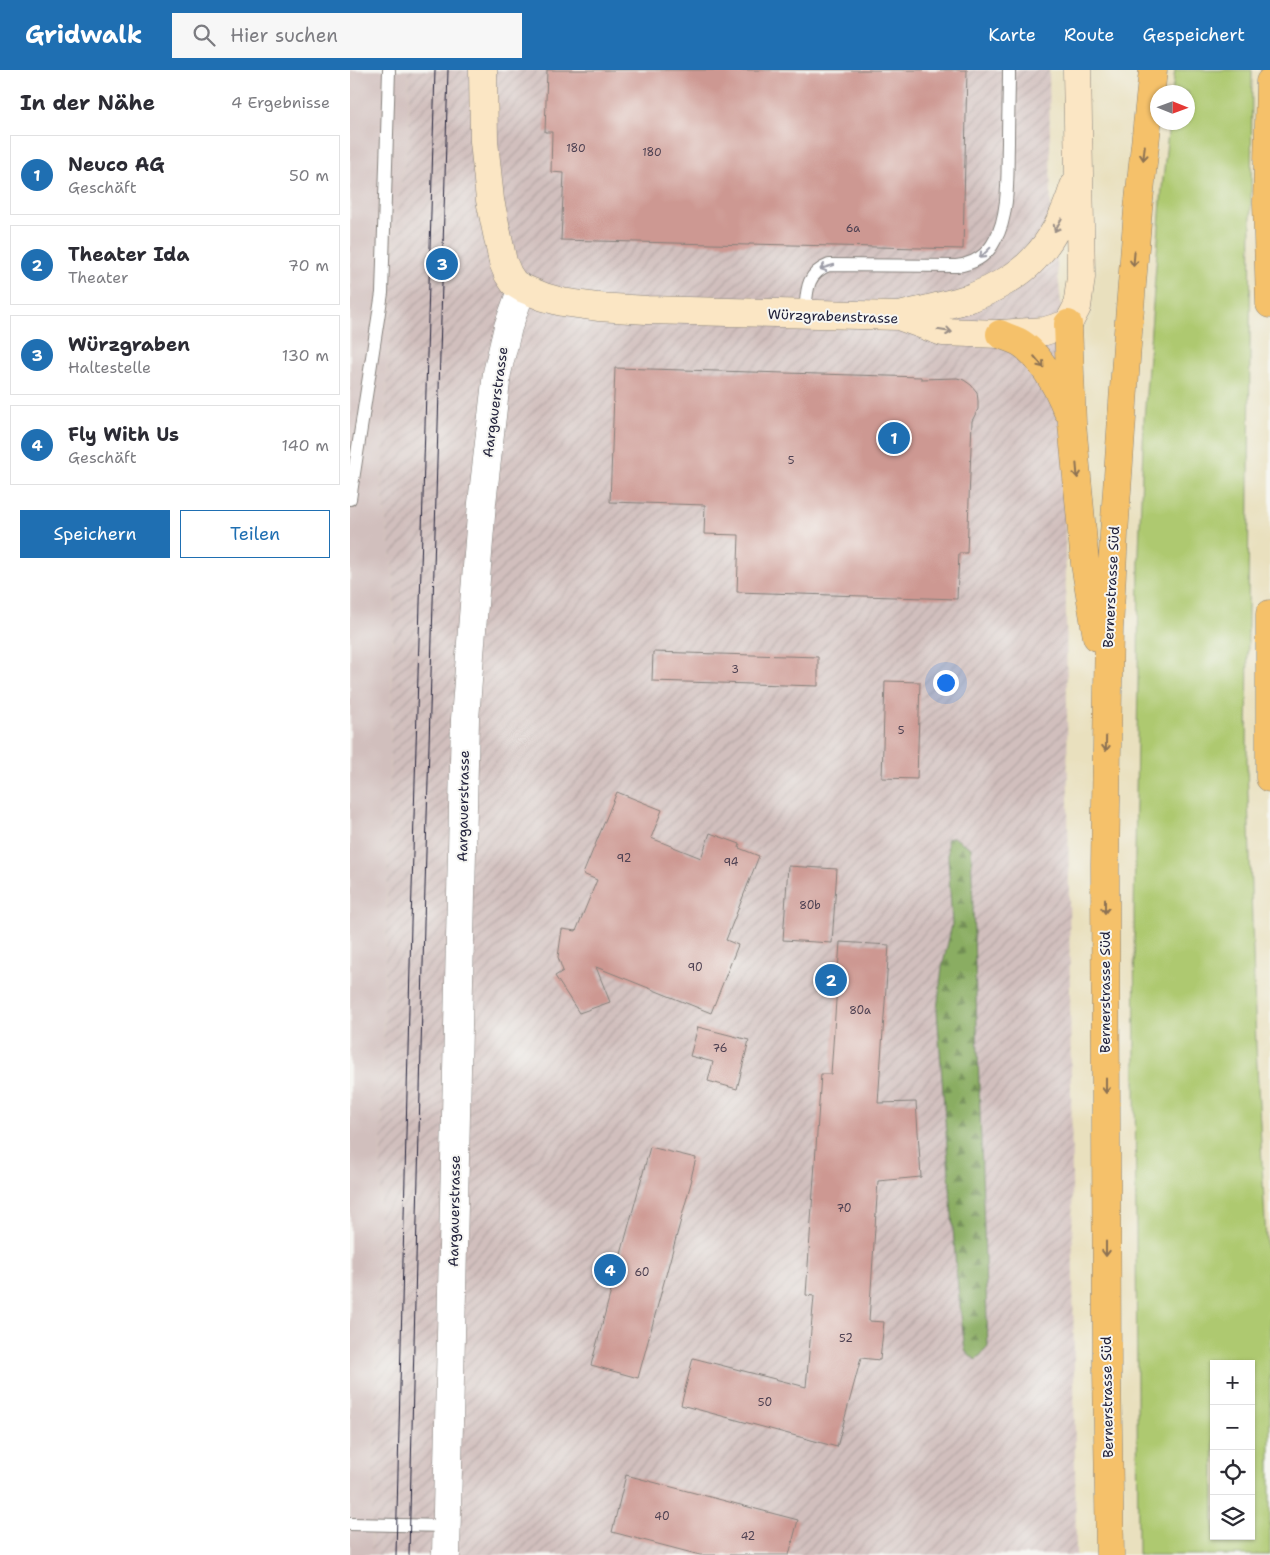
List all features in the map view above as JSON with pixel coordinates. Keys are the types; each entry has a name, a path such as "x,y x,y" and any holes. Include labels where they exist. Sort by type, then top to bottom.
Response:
{"main road":[{"path":"483,70 484,141 490,200 503,262 514,283 522,288"},
{"path":"1077,70 1080,277 1077,307 1068,324 1072,423 1085,564 1107,695"},
{"name":"Bernerstrasse Süd","path":"1110,1555 1106,1192 1105,864 1107,695 1121,429 1138,210 1153,70"},
{"path":"1270,82 1267,203 1270,304"},
{"path":"899,316 973,297 1015,275 1034,260 1050,239 1060,221 1071,195 1079,162"},
{"name":"Würzgrabenstrasse","path":"522,288 562,302 598,307 899,316 943,332 1000,334 1045,331 1068,324"},
{"path":"1000,334 1021,343 1040,362 1060,391 1072,423"},
{"path":"1270,614 1270,778"}],"street":[{"name":"Aargauerstrasse","path":"446,1555 465,719 481,512 497,373 508,327 522,288"}],"lane":[{"path":"350,499 382,293 390,70"},
{"path":"805,314 809,282 818,270 823,267 836,264 966,265 975,262 991,248 1001,226 1004,209 1007,172 1009,70"},
{"path":"350,1524 446,1526"}],"shaded area":[{"path":"350,70 408,70 409,134 397,203 381,487 394,581 371,1555 350,1555"},
{"path":"408,70 1049,70 1051,207 1063,322 1076,1555 371,1555 394,581 381,487 397,203 409,134"}],"green space":[{"path":"1175,70 1252,70 1247,763 1256,1046 1270,1317 1270,1555 1138,1555 1134,912 1139,552 1144,419 1168,130 1195,130 1195,85 1173,85"},
{"path":"953,837 971,848 988,1347 976,1360 965,1351 956,1269 937,1010 942,968 952,925 947,839"}],"building":[{"path":"547,70 967,70 963,249 561,240 564,173 551,172 552,132 545,132"},
{"path":"615,368 921,377 921,379 957,378 964,380 977,392 978,409 972,421 967,553 959,553 957,599 737,592 739,535 704,534 705,505 610,502"},
{"path":"653,652 818,657 818,686 652,681"},
{"path":"885,681 920,682 917,779 882,778"},
{"path":"617,792 662,810 651,838 701,858 710,833 740,844 739,848 759,856 726,940 738,945 711,1013 596,967 610,1002 579,1013 555,976 563,971 558,957 562,929 576,931 597,880 583,874"},
{"path":"788,866 837,869 832,943 783,940"},
{"path":"840,942 889,945 878,1103 916,1102 921,1177 878,1181 869,1321 884,1322 880,1360 861,1358 837,1447 681,1405 693,1358 806,1387 814,1296 806,1295 821,1074 831,1074"},
{"path":"698,1027 749,1040 737,1089 708,1081 713,1062 690,1056"},
{"path":"650,1147 696,1158 638,1378 591,1365"},
{"path":"626,1475 798,1520 789,1555 700,1555 612,1532"}],"tram line":[{"path":"396,1555 411,924 435,70"},
{"path":"409,1555 424,923 448,70"}],"place":[{"name":"Würzgraben","path":"442,264"},
{"name":"Neuco AG","path":"894,438"},
{"name":"Theater Ida","path":"831,980"},
{"name":"Fly With Us","path":"610,1270"}]}
